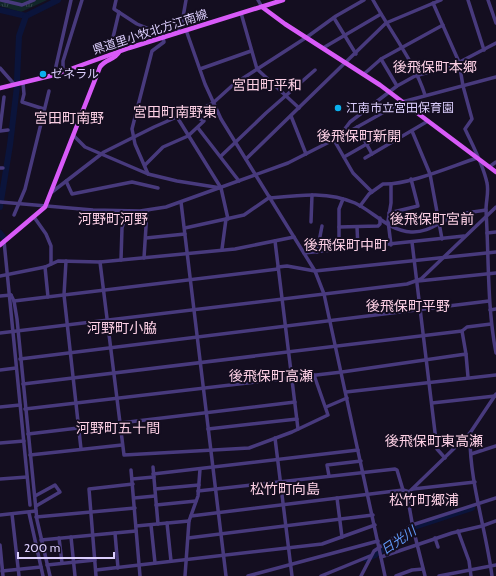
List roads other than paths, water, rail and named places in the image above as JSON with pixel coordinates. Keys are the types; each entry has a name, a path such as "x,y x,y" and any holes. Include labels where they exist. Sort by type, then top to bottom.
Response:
{"main road":[{"name":"県道里小牧北方江南線","path":"0,88 54,75 186,30 283,0"},
{"path":"262,7 391,93 496,172"},
{"path":"2,243 45,207 100,67 105,61 116,57 119,52"}],"street":[{"path":"1,0 22,5 34,0"},
{"path":"54,75 71,0"},
{"path":"63,72 63,61 82,0"},
{"path":"116,0 114,9 137,24 166,37 164,42 152,51 134,119 133,136 148,174"},
{"path":"175,34 182,23 186,0"},
{"path":"258,0 262,7"},
{"path":"52,192 101,154 133,136 177,117 191,114 213,103 234,84 364,0"},
{"path":"373,0 411,64 415,76 421,83 426,96"},
{"path":"246,159 356,54 386,23 441,0"},
{"path":"468,0 484,50"},
{"path":"488,0 496,23"},
{"path":"433,4 459,62 463,86 472,119 465,129 479,159 488,184 486,210 490,324 496,353"},
{"path":"110,46 119,12"},
{"path":"241,13 251,51 258,69 299,108"},
{"path":"323,48 381,14"},
{"path":"334,18 356,54"},
{"path":"364,74 381,59 443,25"},
{"path":"186,30 213,103 315,271 324,294 385,576"},
{"path":"336,139 350,122 391,93 397,86 415,76 426,72 436,71 459,62 496,43"},
{"path":"200,69 251,51"},
{"path":"381,59 397,86"},
{"path":"0,68 14,84"},
{"path":"221,156 315,70"},
{"path":"1,202 45,207 127,211 147,211 166,207 288,163 336,139 402,102 496,77"},
{"path":"23,82 24,94 22,102 44,109"},
{"path":"14,215 25,189 49,91"},
{"path":"4,97 0,130 8,130"},
{"path":"145,165 163,147 188,136 204,121 191,114"},
{"path":"291,116 306,154"},
{"path":"177,117 221,188 227,219 222,250"},
{"path":"365,158 428,121"},
{"path":"357,127 372,154"},
{"path":"198,128 239,181"},
{"path":"412,131 430,174 442,239"},
{"path":"73,135 85,147 148,174 177,181 221,188"},
{"path":"344,157 379,137"},
{"path":"336,139 353,173 372,192"},
{"path":"360,206 372,192 383,184 391,184 411,179 479,159"},
{"path":"489,167 496,162"},
{"path":"389,213 418,206 411,179"},
{"path":"66,181 72,194 132,182 158,188"},
{"path":"391,184 391,203 389,213 391,245"},
{"path":"184,228 244,215 270,198 312,195 329,195 343,199 360,206 389,225 400,230 419,232 456,216 486,210"},
{"path":"311,222 312,195"},
{"path":"339,250 339,209 343,199"},
{"path":"181,202 226,576"},
{"path":"417,281 496,207"},
{"path":"121,260 122,228 127,211"},
{"path":"144,258 147,211"},
{"path":"34,217 46,234 51,246 51,264"},
{"path":"339,227 378,226 380,224 380,218"},
{"path":"317,252 322,226"},
{"path":"356,227 358,248"},
{"path":"487,233 496,232"},
{"path":"146,238 185,234"},
{"path":"304,253 465,236"},
{"path":"0,276 66,261 100,262 235,249 294,237"},
{"path":"275,241 298,429"},
{"path":"412,242 437,448 445,458"},
{"path":"2,243 11,295 12,332 30,505"},
{"path":"14,301 191,280 287,266 315,271 414,262 496,252"},
{"path":"66,261 64,295 81,449"},
{"path":"100,262 124,455 249,448 298,429 328,415 314,375"},
{"path":"45,267 48,297"},
{"path":"0,333 407,284 417,281 496,273"},
{"path":"0,296 11,295"},
{"path":"11,295 14,301 18,331 36,517 50,576"},
{"path":"20,359 111,349 489,301"},
{"path":"490,310 496,309"},
{"path":"23,384 462,331 467,327 490,324"},
{"path":"462,331 468,377"},
{"path":"25,409 342,372 466,354"},
{"path":"0,370 16,368"},
{"path":"346,392 496,374"},
{"path":"432,403 496,395"},
{"path":"424,576 406,497 411,490 470,434 496,395"},
{"path":"326,407 347,398"},
{"path":"28,434 295,402"},
{"path":"0,407 20,404"},
{"path":"208,429 297,419"},
{"path":"470,434 475,482 492,576"},
{"path":"275,438 292,576"},
{"path":"0,443 24,441"},
{"path":"30,455 122,445"},
{"path":"471,454 496,446"},
{"path":"132,479 213,467 358,450"},
{"path":"329,476 328,465 361,461"},
{"path":"153,467 158,524"},
{"path":"185,576 189,521 196,501 200,469"},
{"path":"198,491 396,469 403,490"},
{"path":"131,470 140,576"},
{"path":"0,479 27,477"},
{"path":"191,516 475,482"},
{"path":"96,576 89,489 133,484"},
{"path":"35,496 55,485 60,492 36,506"},
{"path":"155,489 199,485"},
{"path":"134,498 156,496"},
{"path":"337,498 342,537"},
{"path":"321,576 370,557 412,527 496,498"},
{"path":"156,505 196,501"},
{"path":"36,517 135,508"},
{"path":"29,512 43,576"},
{"path":"0,515 36,512"},
{"path":"12,514 19,576"},
{"path":"188,538 373,515"},
{"path":"136,526 189,521"},
{"path":"381,557 435,538 496,521"},
{"path":"167,523 171,561"},
{"path":"151,525 155,563"},
{"path":"96,570 322,544 375,525"},
{"path":"41,540 136,531"},
{"path":"458,531 469,562 471,576"},
{"path":"115,533 118,568"},
{"path":"71,537 75,576"},
{"path":"59,538 62,563"},
{"path":"435,538 438,547"},
{"path":"248,576 378,541"},
{"path":"0,545 3,576"},
{"path":"361,576 370,557"},
{"path":"47,565 95,560"},
{"path":"439,576 496,565"},
{"path":"2,571 41,568"},
{"path":"396,576 412,570 423,569"}],"waterway":[{"path":"0,10 26,16 58,0"},
{"path":"17,80 19,36 26,16"},
{"path":"0,207 10,145 17,86"},
{"path":"0,233 4,238"},
{"name":"日光川","path":"366,559 375,555 411,528 472,508"}],"place":[{"name":"ゼネラル","path":"43,74"},
{"name":"江南市立宮田保育園","path":"338,108"}],"district":[{"name":"後飛保町本郷","path":"435,67"},
{"name":"宮田町平和","path":"267,85"},
{"name":"宮田町南野東","path":"175,112"},
{"name":"宮田町南野","path":"69,118"},
{"name":"後飛保町新開","path":"359,136"},
{"name":"河野町河野","path":"113,219"},
{"name":"後飛保町宮前","path":"432,219"},
{"name":"後飛保町中町","path":"346,245"},
{"name":"後飛保町平野","path":"408,306"},
{"name":"河野町小脇","path":"122,328"},
{"name":"後飛保町高瀬","path":"271,376"},
{"name":"河野町五十間","path":"118,428"},
{"name":"後飛保町東高瀬","path":"434,441"},
{"name":"松竹町向島","path":"285,489"},
{"name":"松竹町郷浦","path":"424,500"}]}
